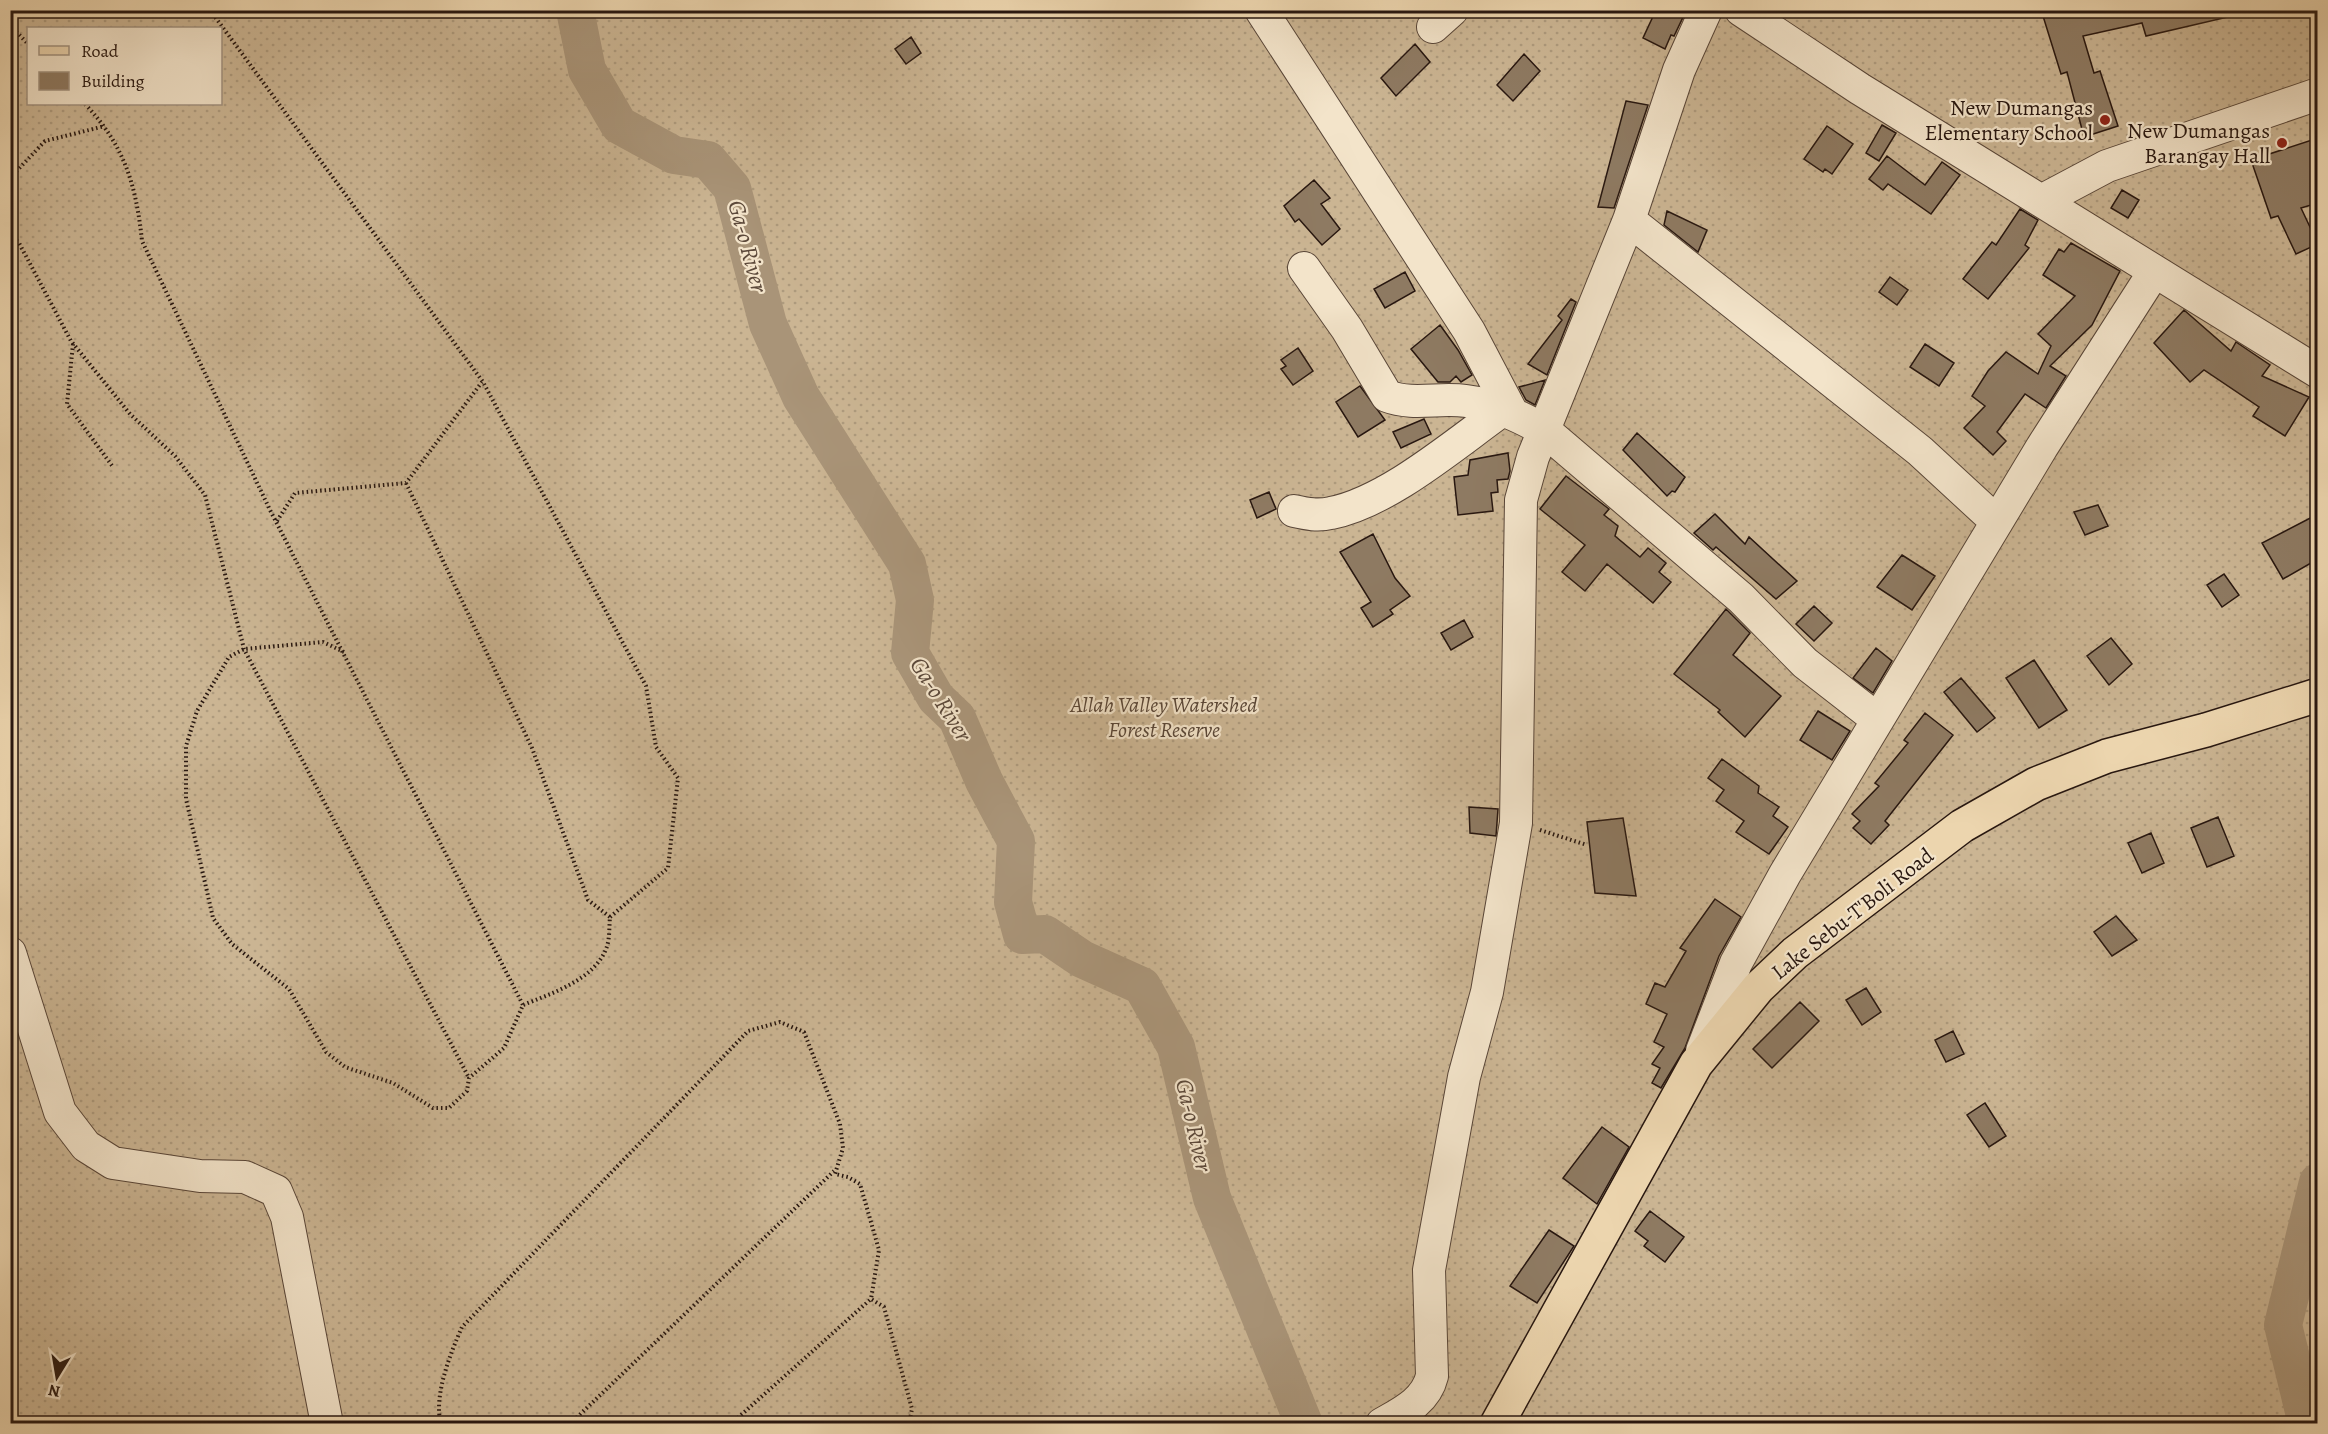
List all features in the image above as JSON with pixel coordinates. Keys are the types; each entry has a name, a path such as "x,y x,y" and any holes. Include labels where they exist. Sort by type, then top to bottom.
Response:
{"main road":[{"name":"Lake Sebu-T'Boli Road","path":"1497,1424 1696,1064 1758,988 1795,953 1962,826 2036,784 2108,756 2206,730 2318,695"}],"street":[{"path":"1261,10 1469,331 1507,410"},
{"path":"1382,1424 1423,1397 1429,1389 1432,1376 1430,1270 1464,1077 1487,992 1516,823 1521,500 1533,457 1629,220 1679,70 1706,10"},
{"path":"1741,10 1860,89 2318,372"},
{"path":"2043,200 2107,166 2318,94"},
{"path":"1629,220 1920,451 1996,522"},
{"path":"1304,268 1347,329 1388,396 1405,401 1465,400 1507,410 1544,430 1741,598 1805,663 1877,719"},
{"path":"1696,1064 1736,963 1785,874 1996,522 2154,272"},
{"path":"1294,511 1313,515 1329,514 1373,498 1507,410"},
{"path":"10,953 60,1112 86,1146 113,1162 200,1176 245,1177 276,1191 287,1218 327,1424"}],"path":[{"path":"210,10 483,382 646,686 656,747 678,778 668,868 610,917 606,950 588,973 558,991 523,1005 504,1048 469,1078"},
{"path":"10,25 27,43"},
{"path":"86,105 106,126 123,155 138,200 142,241 276,521 523,1005"},
{"path":"10,178 45,141 106,126"},
{"path":"10,234 19,243 73,343 130,414 175,456 205,495 244,649 469,1078 467,1091 449,1108 433,1108 393,1083 345,1067 326,1052 288,989 232,944 213,918 186,799 186,746 196,711 229,657 244,649 323,642 344,652"},
{"path":"73,343 67,404 113,467"},
{"path":"276,521 295,493 406,483 483,382"},
{"path":"406,483 532,748 588,900 610,917"},
{"path":"1516,823 1587,845"},
{"path":"441,1424 438,1413 448,1358 462,1327 748,1031 780,1022 804,1032 840,1124 843,1148 835,1174 848,1177 860,1184 879,1250 871,1299 731,1424"},
{"path":"570,1424 836,1169"},
{"path":"871,1299 884,1307 912,1408 909,1424"}],"green space":[{"name":"Allah Valley Watershed Forest Reserve","path":"11,11 2317,11 2317,1423 11,1423"}],"building":[{"path":"1656,10 1679,10 1685,13 1665,49 1643,38"},
{"path":"2066,10 2227,10 2228,17 2146,36 2142,23 2083,36 2094,73 2100,71 2118,126 2084,137 2067,72 2061,74 2043,16"},
{"path":"911,37 921,53 906,64 895,49"},
{"path":"1415,44 1430,62 1396,96 1381,78"},
{"path":"1524,54 1540,71 1513,101 1497,85"},
{"path":"1626,101 1648,105 1614,208 1598,207"},
{"path":"1882,125 1896,133 1879,161 1866,153"},
{"path":"1827,126 1853,144 1832,174 1825,169 1823,172 1804,159"},
{"path":"2318,138 2318,203 2301,208 2318,244 2296,254 2278,216 2271,218 2251,160"},
{"path":"1887,156 1925,185 1942,162 1960,175 1931,214 1888,184 1883,190 1869,179"},
{"path":"1314,180 1330,198 1321,204 1340,229 1322,245 1299,219 1295,222 1284,206"},
{"path":"2122,190 2139,200 2128,218 2111,208"},
{"path":"2020,209 2038,220 2025,245 2029,248 1988,299 1963,279 1992,242 1996,245"},
{"path":"1667,211 1707,230 1698,252 1664,225"},
{"path":"2071,243 2120,271 2092,325 2050,366 2066,376 2046,408 2025,394 1997,432 2006,441 1993,455 1964,428 1985,406 1972,396 1988,371 2006,352 2038,374 2051,346 2038,334 2075,296 2043,275 2059,249 2064,252"},
{"path":"1405,272 1415,291 1385,308 1374,289"},
{"path":"1890,277 1908,290 1897,305 1879,292"},
{"path":"1571,299 1576,302 1547,375 1528,364 1562,320 1558,316"},
{"path":"2184,310 2231,351 2236,342 2270,365 2262,376 2309,397 2285,436 2253,416 2259,407 2204,370 2190,382 2154,343"},
{"path":"1440,325 1472,375 1461,382 1456,376 1450,382 1438,382 1411,349"},
{"path":"1925,344 1954,363 1939,386 1910,367"},
{"path":"1298,348 1313,371 1293,385 1281,369 1286,366 1281,360"},
{"path":"1545,380 1535,405 1526,400 1519,387"},
{"path":"1360,386 1385,420 1358,437 1336,402"},
{"path":"1424,419 1431,434 1401,448 1393,432"},
{"path":"1637,433 1685,477 1675,492 1672,491 1667,496 1623,450"},
{"path":"1508,453 1510,471 1508,479 1497,480 1498,492 1491,493 1493,511 1458,515 1454,477 1468,475 1470,460"},
{"path":"1566,476 1609,509 1604,515 1618,526 1615,536 1640,557 1648,548 1666,563 1659,572 1671,582 1653,603 1607,564 1585,591 1562,572 1585,545 1540,509"},
{"path":"1269,492 1276,509 1257,518 1250,500"},
{"path":"2098,505 2108,526 2085,535 2074,512"},
{"path":"1715,514 1745,544 1749,537 1797,581 1776,599 1716,547 1713,550 1694,533"},
{"path":"2318,514 2318,559 2283,579 2262,543"},
{"path":"1373,534 1395,578 1410,596 1390,610 1393,614 1373,627 1361,608 1371,602 1340,552"},
{"path":"1902,555 1935,576 1912,610 1877,587"},
{"path":"2224,574 2239,595 2222,607 2207,585"},
{"path":"1814,606 1832,623 1814,641 1796,624"},
{"path":"1726,609 1750,633 1733,655 1781,696 1745,737 1718,712 1720,710 1674,674"},
{"path":"1464,620 1473,637 1451,650 1441,633"},
{"path":"2111,638 2132,664 2109,685 2087,656"},
{"path":"1876,648 1892,661 1873,693 1853,678"},
{"path":"2034,660 2067,710 2039,728 2006,678"},
{"path":"1961,678 1995,718 1977,732 1944,692"},
{"path":"1818,711 1850,731 1832,760 1800,740"},
{"path":"1925,713 1953,735 1885,821 1889,825 1871,844 1853,828 1860,821 1852,814 1879,786 1875,783 1908,743 1904,740"},
{"path":"1722,759 1759,786 1758,793 1779,807 1773,816 1788,827 1769,854 1736,832 1744,821 1716,801 1724,790 1708,778"},
{"path":"1469,807 1498,809 1496,836 1470,833"},
{"path":"2218,817 2234,856 2207,867 2191,828"},
{"path":"1623,818 1636,896 1595,893 1587,822"},
{"path":"2151,833 2164,863 2142,873 2128,843"},
{"path":"1715,899 1741,917 1719,956 1685,1048 1661,1088 1652,1083 1660,1068 1652,1064 1664,1047 1654,1042 1667,1014 1646,1004 1655,983 1665,987 1686,951 1680,948"},
{"path":"2116,916 2137,940 2112,956 2094,932"},
{"path":"1866,988 1881,1012 1862,1025 1846,1000"},
{"path":"1800,1002 1819,1021 1772,1068 1753,1049"},
{"path":"1953,1031 1964,1054 1946,1062 1935,1040"},
{"path":"1985,1103 2006,1136 1989,1147 1967,1115"},
{"path":"1602,1127 1629,1147 1597,1204 1563,1178"},
{"path":"1650,1211 1684,1237 1665,1262 1644,1246 1648,1241 1635,1231"},
{"path":"1549,1230 1574,1246 1537,1303 1510,1286"}],"waterway":[{"name":"Ga-o River","path":"575,10 587,70 619,125 674,155 708,160 732,188 768,324 801,397 907,564 915,600 910,653 936,698 957,718 984,781 1016,841 1013,902 1022,935 1045,934 1082,959 1142,986 1176,1047 1212,1198 1304,1424"},
{"path":"2307,1424 2283,1325 2318,1182"}],"place":[{"name":"New Dumangas Elementary School","path":"2105,120"},
{"name":"New Dumangas Barangay Hall","path":"2282,143"}]}
